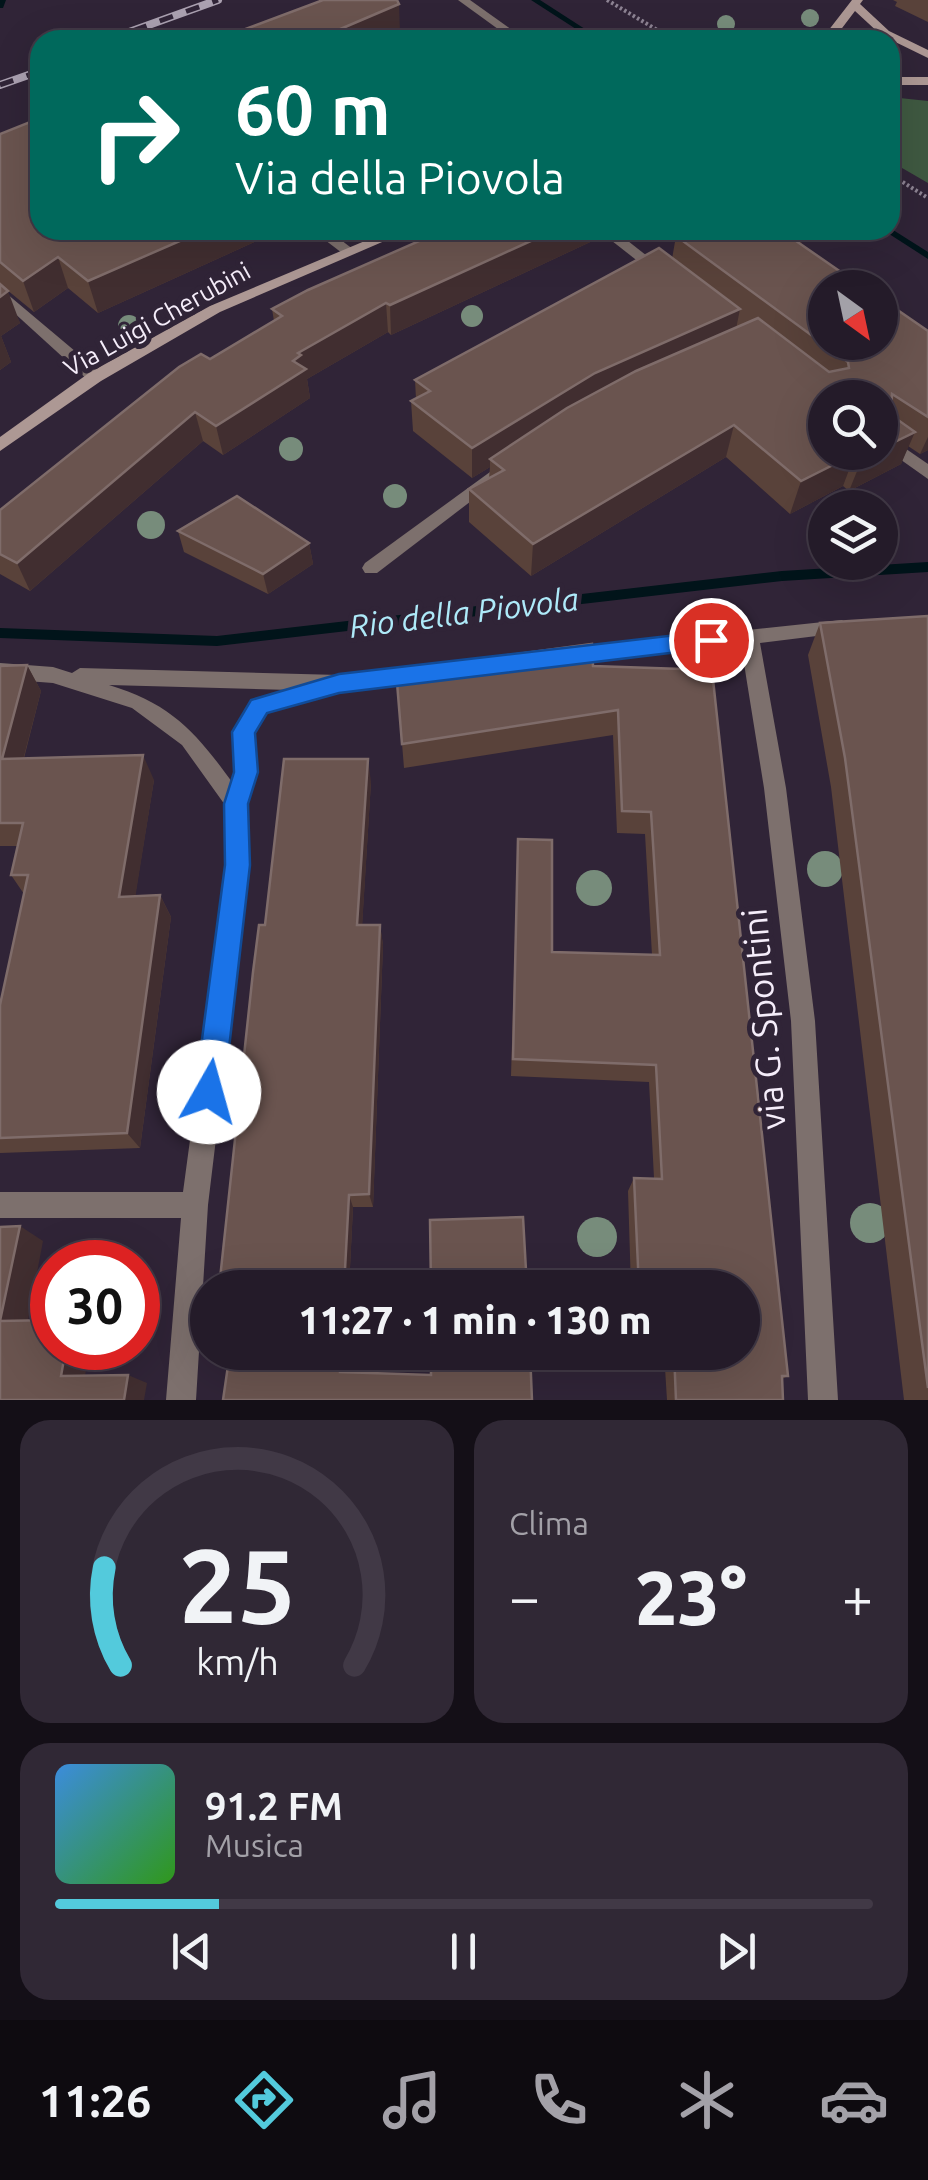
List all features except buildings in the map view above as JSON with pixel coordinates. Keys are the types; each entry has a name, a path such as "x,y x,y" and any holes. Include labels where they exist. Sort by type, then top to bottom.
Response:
{"main road":[{"path":"836,30 857,3 882,30"},
{"path":"900,41 928,56"},
{"path":"900,81 928,81"},
{"name":"Via Luigi Cherubini","path":"0,445 95,377 214,309 375,240"}],"street":[{"path":"463,0 506,30"},
{"path":"333,240 347,250"},
{"path":"618,240 678,286"},
{"path":"0,292 95,377"},
{"path":"898,450 928,473"},
{"path":"371,568 512,463"},
{"path":"540,660 862,625"},
{"name":"via G. Spontini","path":"749,635 775,788 803,1021 823,1400"},
{"path":"0,670 339,684"},
{"path":"182,1400 195,1206 238,865 236,804 246,772 244,732 260,706 339,684 445,671"},
{"path":"52,675 139,702 189,738 236,804"},
{"path":"0,1204 195,1206"}],"path":[{"path":"607,0 657,30"},
{"path":"900,180 928,198"}],"green space":[{"path":"900,98 928,101 928,183 900,167"}],"waterway":[{"path":"0,6 2,0"},
{"path":"535,0 582,30"},
{"path":"900,238 928,256"},
{"name":"Rio della Piovola","path":"0,633 217,641 782,576 928,567"}],"railway":[{"path":"135,30 218,0"},
{"path":"0,85 30,74"}],"route":[{"path":"209,1092 238,865 236,804 246,772 244,732 260,706 339,684 711,640"}]}
